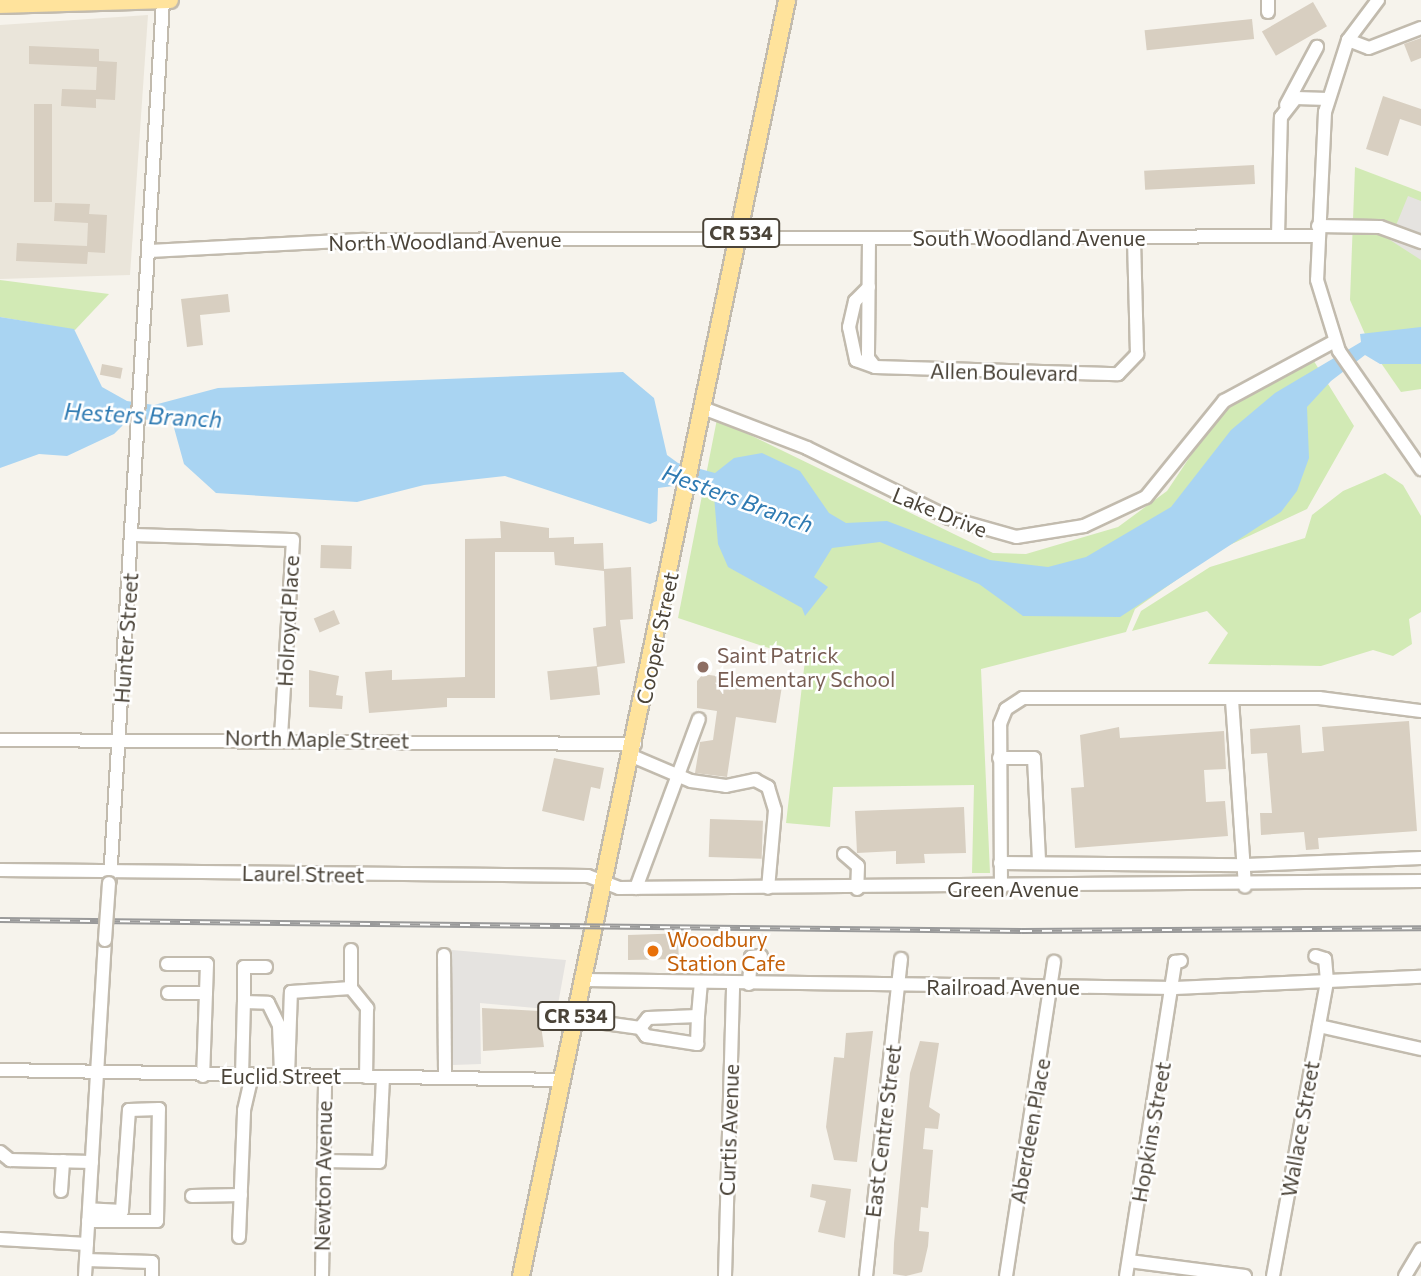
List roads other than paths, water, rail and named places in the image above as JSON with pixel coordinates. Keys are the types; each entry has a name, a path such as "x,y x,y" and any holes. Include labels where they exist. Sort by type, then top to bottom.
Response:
{"main road":[{"path":"0,5 27,2 170,0"},
{"name":"Cooper Street","path":"521,1276 688,492 787,0"}],"street":[{"name":"Hunter Street","path":"85,1276 151,251 163,0"},
{"path":"1378,0 1348,40 1328,99 1317,280 1337,347 1421,469"},
{"path":"1348,40 1369,48 1421,28"},
{"path":"1278,236 1284,109 1317,47"},
{"path":"1284,109 1296,98 1328,99"},
{"name":"South Woodland Avenue","path":"739,240 1278,236 1380,227 1421,242"},
{"name":"Allen Boulevard","path":"875,367 1124,371 1137,354 1134,238"},
{"path":"869,239 868,358 875,367"},
{"name":"North Woodland Avenue","path":"151,251 363,240 739,240"},
{"path":"869,287 855,301 849,327 856,360 875,367"},
{"name":"Lake Drive","path":"703,408 807,448 949,518 1016,537 1084,526 1146,497 1224,401 1337,347"},
{"name":"Holroyd Place","path":"133,535 286,535 293,540 281,737"},
{"path":"1001,889 999,758 1006,709 1023,698 1319,698 1421,711"},
{"path":"1232,700 1246,865 1245,887"},
{"path":"636,888 680,778 699,719"},
{"name":"North Maple Street","path":"0,740 281,737 633,750"},
{"path":"633,750 680,778 726,786 755,780 768,787 775,810 768,888"},
{"path":"999,758 1034,758 1039,862"},
{"path":"844,855 858,866 858,889"},
{"path":"1000,863 1246,865 1421,858"},
{"name":"Laurel Street","path":"0,870 111,878 589,876 606,883"},
{"name":"Green Avenue","path":"606,883 636,888 1001,889 1245,887 1421,881"},
{"path":"351,950 351,988 367,1008 366,1077"},
{"path":"444,955 444,1078"},
{"path":"749,984 751,957 761,956"},
{"path":"1315,956 1325,959 1327,981"},
{"name":"East Centre Street","path":"866,1276 901,958"},
{"name":"Hopkins Street","path":"1126,1276 1175,988 1175,962 1181,961"},
{"name":"Aberdeen Place","path":"1006,1276 1054,987 1054,962"},
{"path":"167,964 207,964 203,1076"},
{"path":"239,1237 247,1076 244,967 266,967"},
{"name":"Railroad Avenue","path":"584,980 1175,988 1421,977"},
{"name":"Wallace Street","path":"1273,1276 1327,981"},
{"path":"576,1019 640,1028 646,1037 697,1044 701,983"},
{"name":"Curtis Avenue","path":"725,1276 733,984"},
{"path":"285,1076 291,992 351,988"},
{"path":"168,993 206,993"},
{"path":"244,1002 268,1003 279,1026 285,1076"},
{"path":"640,1028 648,1018 698,1016"},
{"path":"1319,1026 1421,1049"},
{"name":"Euclid Street","path":"0,1070 97,1075 562,1080"},
{"name":"Newton Avenue","path":"322,1276 325,1077"},
{"path":"324,1161 379,1162 383,1077"},
{"path":"159,1109 157,1221 89,1215 122,1212 129,1110 159,1109"},
{"path":"5,1156 92,1162"},
{"path":"61,1191 63,1161"},
{"path":"192,1196 242,1195"},
{"path":"0,1240 87,1244"},
{"path":"1405,1276 1421,1249"},
{"path":"86,1260 152,1262 152,1276"},
{"path":"1129,1261 1245,1276"}],"water":[{"name":"Hesters Branch","path":"0,317 74,329 102,387 127,401 154,405 218,388 623,372 654,398 667,455 678,463 715,473 734,458 762,453 800,471 829,513 846,523 887,521 990,560 1048,567 1086,557 1171,507 1231,430 1275,393 1361,342 1360,334 1421,327 1421,364 1380,364 1365,355 1331,381 1307,407 1309,458 1297,491 1281,512 1120,617 1023,616 979,584 880,542 832,548 814,577 828,587 805,616 802,608 728,567 718,544 714,496 673,486 658,488 657,521 650,524 505,476 424,485 357,502 216,493 184,464 171,417 126,422 114,434 67,456 39,454 0,468"}],"railway":[{"path":"0,920 1022,931 1421,928"}],"place":[{"name":"Saint Patrick Elementary School","path":"703,667"},
{"name":"Woodbury Station Cafe","path":"653,951"}]}
